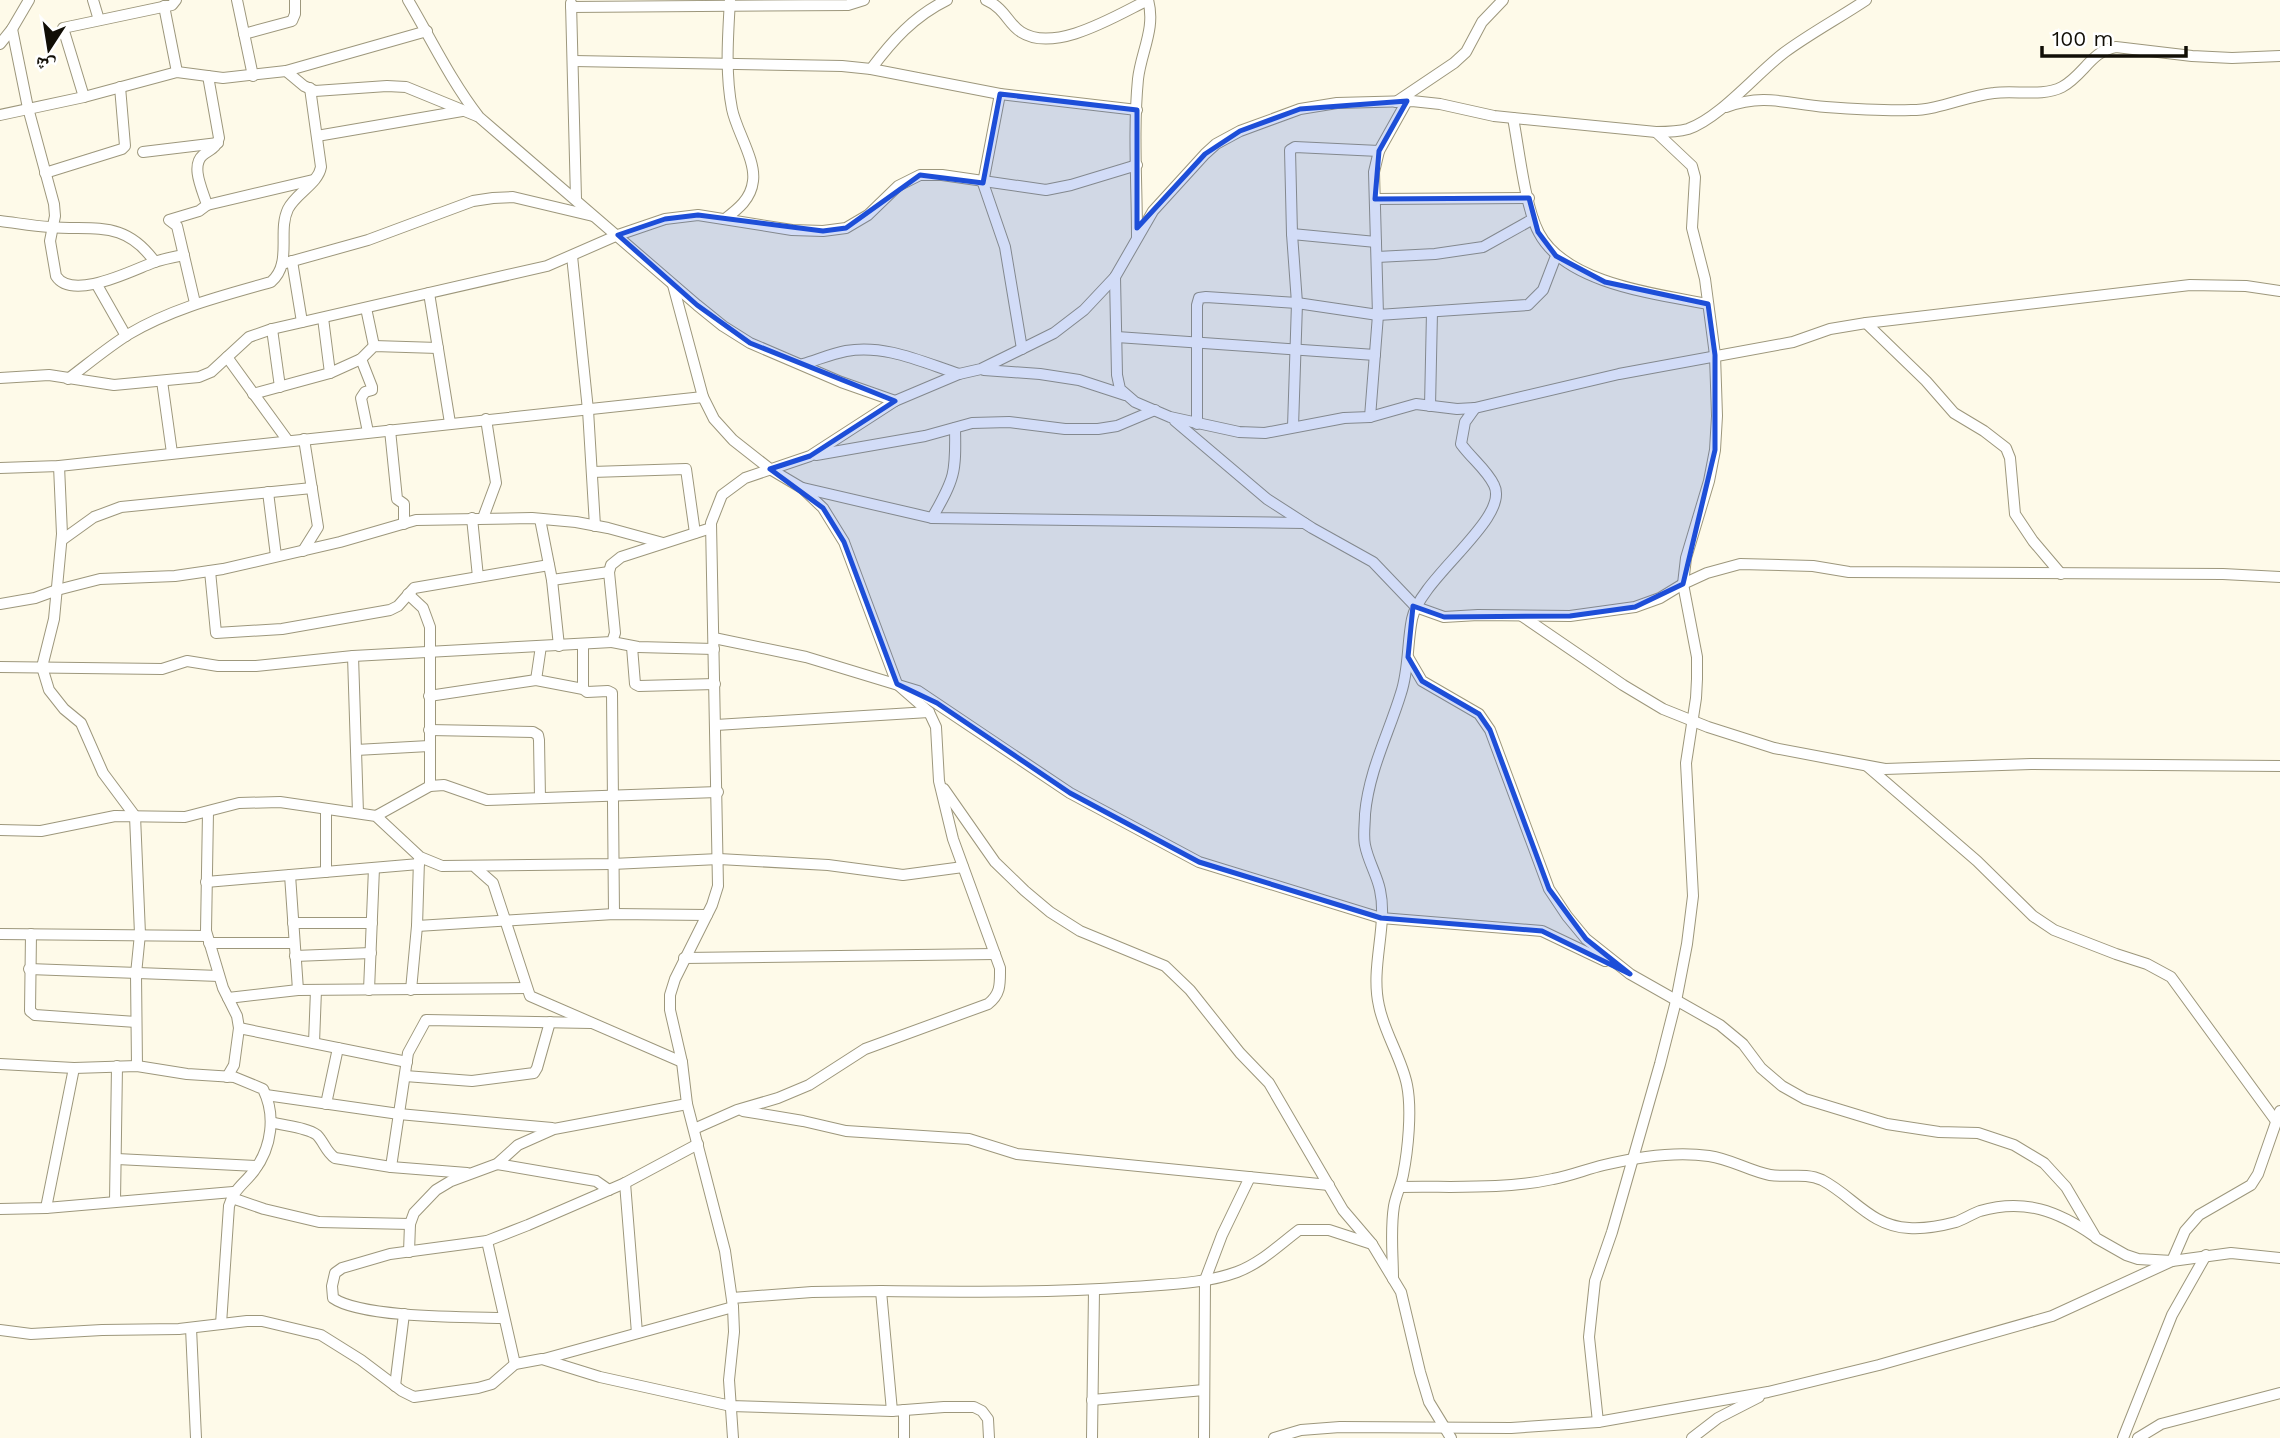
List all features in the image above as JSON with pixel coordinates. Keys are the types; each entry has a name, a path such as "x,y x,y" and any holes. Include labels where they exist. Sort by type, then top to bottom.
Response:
{"street":[{"path":"0,44 29,0"},
{"path":"93,0 99,20"},
{"path":"84,97 62,30 67,25 174,4 176,0"},
{"path":"237,0 253,76"},
{"path":"244,34 292,21 295,0"},
{"path":"408,0 458,90 479,117 673,285 750,343 841,382 895,401"},
{"path":"576,199 571,4 730,2 848,5 864,0"},
{"path":"871,69 904,29 947,0"},
{"path":"986,0 997,5 1020,32 1034,38 1058,38 1086,30 1148,0 1151,9 1150,31 1141,61 1137,110 1137,237"},
{"path":"1370,417 1378,315 1374,172 1379,151 1401,102 1466,52 1482,22 1503,0"},
{"path":"810,456 895,401 959,374 981,369 1054,333 1074,318 1115,277 1153,211 1205,154 1216,144 1240,131 1300,108 1337,103 1401,102 1440,104 1513,118 1676,132 1690,128 1720,108 1768,65 1807,36 1866,0"},
{"path":"725,219 746,203 753,181 751,164 732,110 729,65 730,2"},
{"path":"164,6 177,72"},
{"path":"12,29 27,108 54,204 55,216 50,241 59,281 65,284 97,285 155,262 184,255"},
{"path":"0,116 177,72 223,78 286,71 427,31"},
{"path":"1720,108 1751,99 1769,99 1824,107 1912,110 1995,93 2046,92 2075,79 2104,49 2116,47 2192,56 2280,56"},
{"path":"573,61 799,64 871,69 1000,94 1137,110"},
{"path":"286,71 310,88 326,92 387,86 406,87 479,117"},
{"path":"208,76 218,143"},
{"path":"45,173 125,146 120,87"},
{"path":"302,322 287,263 288,208 300,192 320,174 310,88"},
{"path":"1000,94 983,183 1005,247 1022,349"},
{"path":"317,136 464,110"},
{"path":"1513,118 1533,219 1544,241 1556,256 1605,282 1708,304"},
{"path":"1598,1422 1590,1348 1595,1280 1612,1232 1676,1001 1693,896 1686,763 1696,698 1697,657 1682,584 1686,558 1709,481 1715,450 1717,416 1715,355 1704,279 1692,228 1695,177 1692,166 1656,132"},
{"path":"143,152 218,143"},
{"path":"207,205 197,168 200,157 218,143"},
{"path":"1293,427 1297,303 1288,155 1295,147 1379,151"},
{"path":"0,378 49,375 114,385 199,377 211,372 249,337 272,329 547,266 618,235 665,219 698,215 792,230 846,228 868,215 898,186 920,175 942,175 1046,190 1071,186 1137,165"},
{"path":"195,303 177,226 169,220 199,211 207,205 315,180"},
{"path":"68,379 126,336 195,303 271,282 287,263 368,240 473,201 513,197 596,216"},
{"path":"1375,199 1529,198"},
{"path":"1377,257 1436,254 1483,247 1533,219"},
{"path":"0,220 52,227 92,228 125,234 142,245 155,262"},
{"path":"1292,234 1376,242"},
{"path":"572,256 595,526"},
{"path":"1197,424 1199,298 1297,303 1378,315 1528,305 1542,290 1556,256"},
{"path":"1115,277 1117,375 1125,395"},
{"path":"97,285 126,336"},
{"path":"673,285 704,397 714,419 733,440 770,469 802,488 823,508 844,542 897,684 929,712 936,727 939,781 953,839 1000,968 1000,986 996,997 988,1004 865,1049 809,1086 737,1110 694,1129"},
{"path":"981,369 1079,380 1197,424 1239,432 1265,433 1344,418 1370,417 1416,404 1457,409 1475,408 1715,355 1793,342 1830,329 1866,323 2190,285 2238,285 2280,291"},
{"path":"429,293 450,423"},
{"path":"366,308 374,346"},
{"path":"1430,406 1432,312"},
{"path":"323,317 330,373"},
{"path":"1866,323 1926,381 1954,413 2006,448 2010,457 2015,514 2033,541 2061,574"},
{"path":"272,329 279,387"},
{"path":"1117,337 1375,355"},
{"path":"253,394 330,373 361,359 374,346 438,348"},
{"path":"803,364 846,351 872,349 895,352 959,374"},
{"path":"227,357 288,441"},
{"path":"361,359 372,387 372,390 365,392 361,398 368,432"},
{"path":"162,380 172,453"},
{"path":"0,468 59,466 704,397"},
{"path":"1393,1279 1394,1206 1400,1187 1408,1131 1408,1086 1379,1007 1376,963 1381,892 1364,845 1365,812 1372,774 1402,691 1416,607 1432,581 1481,529 1495,508 1498,496 1494,484 1461,444 1465,422 1475,408"},
{"path":"733,1438 729,1381 734,1332 725,1251 687,1104 682,1062 670,1010 675,979 707,915 718,886 711,528 715,507 722,495 745,478 810,456 925,436 972,423 1009,422 1065,429 1098,429 1117,426 1155,410"},
{"path":"1170,416 1267,499 1373,562 1416,607 1444,617 1570,616 1635,607 1660,598 1682,584 1740,564 1813,566 1849,572 2222,574 2280,577"},
{"path":"478,577 478,518 496,483 486,419"},
{"path":"932,518 950,487 956,469 955,428"},
{"path":"390,430 397,499 404,504 404,524"},
{"path":"303,551 318,527 304,439"},
{"path":"59,466 62,540 54,619 42,667 49,690 64,709 81,723 103,773 135,816 140,934 136,974 137,1066"},
{"path":"592,472 687,468 695,533"},
{"path":"62,540 94,517 121,507 312,488"},
{"path":"802,488 932,518 1304,523"},
{"path":"268,492 276,556"},
{"path":"540,519 552,580 559,646"},
{"path":"0,604 35,598 100,579 175,576 210,571 303,551 416,520 540,519 595,526 663,544"},
{"path":"612,642 615,633 609,572 611,565 621,557 711,528"},
{"path":"210,571 216,633 282,629 390,610 398,606 415,588 549,565"},
{"path":"552,580 609,572"},
{"path":"408,594 423,608 430,627 430,786"},
{"path":"1522,615 1662,709 1774,748 1867,766 1913,769 2031,764 2280,766"},
{"path":"0,667 162,669 187,661 218,666 256,666 353,656 612,642 632,647 714,643 806,657 918,691 1070,793 1199,862 1381,918 1542,931 1570,943 1720,1025 1743,1044 1761,1068 1782,1086 1805,1099 1887,1124 1939,1132 1978,1133 2014,1145 2044,1163 2066,1187 2096,1238"},
{"path":"583,645 583,688"},
{"path":"536,680 541,646"},
{"path":"632,647 635,684 639,686 715,684"},
{"path":"353,656 358,813"},
{"path":"1408,657 1422,681 1479,714 1490,730 1549,888 1586,939 1630,974"},
{"path":"429,696 536,680 583,688 587,692 612,693 614,914"},
{"path":"716,725 929,712"},
{"path":"429,730 533,732 539,740 540,797"},
{"path":"356,750 429,746"},
{"path":"1273,1438 1301,1430 1340,1427 1448,1433 1598,1422 1768,1392 1879,1365 2052,1316 2172,1261 2185,1231 2199,1215 2251,1185 2258,1174 2278,1116 2171,977 2147,964 2054,930 2033,916 1977,861 1867,766"},
{"path":"939,781 995,862 1050,912 1080,931 1165,966 1190,990 1280,1098 1343,1210 1372,1244 1401,1292 1429,1402 1448,1433"},
{"path":"376,816 430,786 444,785 487,800 718,792"},
{"path":"0,830 41,831 115,816 186,817 249,802 280,802 376,816 419,861 411,989"},
{"path":"326,809 326,872"},
{"path":"208,813 208,939 239,1028 234,1065 227,1077"},
{"path":"206,882 374,868 419,861 442,866 475,868 719,859 828,865 903,875 963,867"},
{"path":"369,990 374,868"},
{"path":"475,868 493,884 530,996 682,1062"},
{"path":"289,875 298,990"},
{"path":"417,926 614,914 707,915"},
{"path":"293,923 372,923"},
{"path":"0,934 140,934 295,943"},
{"path":"31,934 30,1011 35,1015 136,1021"},
{"path":"295,956 371,953"},
{"path":"684,957 995,954"},
{"path":"29,970 219,975"},
{"path":"228,998 298,990 526,988"},
{"path":"314,1043 316,990"},
{"path":"391,1167 408,1053 426,1020 591,1023"},
{"path":"405,1076 472,1081 534,1073 550,1022"},
{"path":"239,1028 407,1062"},
{"path":"327,1104 338,1048"},
{"path":"0,1064 74,1068 137,1066 227,1077 262,1088 269,1101 271,1122 268,1143 257,1166 233,1195 227,1221 221,1324"},
{"path":"115,1201 117,1066"},
{"path":"46,1208 74,1068"},
{"path":"266,1095 399,1114 554,1129"},
{"path":"409,1252 410,1224 414,1213 436,1190 496,1164 518,1145 554,1129 687,1104"},
{"path":"737,1110 846,1131 969,1139 1017,1154 1329,1185"},
{"path":"271,1122 310,1131 319,1136 330,1156 335,1158 391,1167 471,1173"},
{"path":"504,1318 404,1314 337,1301 333,1298 332,1286 335,1273 342,1268 390,1254 487,1241 528,1226 625,1183 698,1144"},
{"path":"1400,1187 1495,1186 1553,1179 1605,1164 1631,1160 1661,1156 1708,1156 1732,1161 1772,1176 1805,1175 1821,1179 1861,1210 1883,1222 1907,1228 1935,1227 1979,1212 2021,1205 2069,1219 2096,1238 2138,1259 2172,1261 2231,1253 2280,1258"},
{"path":"117,1160 257,1166"},
{"path":"496,1164 596,1181 609,1190"},
{"path":"1204,1438 1205,1280 1222,1235 1250,1177"},
{"path":"625,1183 637,1333"},
{"path":"0,1209 233,1195 264,1209 319,1222 410,1224"},
{"path":"0,1330 31,1334 191,1328 262,1321 321,1335 361,1360 409,1396 419,1397 492,1384 514,1364 637,1333 732,1302 812,1292 985,1293 1094,1290 1205,1280 1240,1271 1271,1254 1299,1230 1329,1230 1372,1244"},
{"path":"487,1241 514,1364"},
{"path":"2123,1438 2172,1315 2206,1255"},
{"path":"1092,1438 1094,1290"},
{"path":"881,1291 892,1411"},
{"path":"395,1386 404,1314"},
{"path":"191,1328 196,1438"},
{"path":"542,1359 621,1382 731,1406 892,1411 944,1406 974,1407 982,1411 988,1419 989,1438"},
{"path":"1092,1400 1204,1390"},
{"path":"1692,1438 1718,1418 1768,1392"},
{"path":"2138,1438 2161,1424 2280,1393"},
{"path":"904,1410 904,1438"}],"highlighted area":[{"path":"1000,94 1137,110 1137,228 1205,154 1240,131 1300,109 1407,101 1379,151 1375,199 1529,198 1538,232 1556,256 1605,282 1708,304 1715,355 1715,450 1683,584 1635,607 1570,616 1444,617 1413,606 1408,657 1422,681 1479,714 1490,730 1549,889 1586,939 1630,974 1542,931 1381,918 1199,862 1070,793 937,703 897,684 844,542 823,508 770,469 810,456 895,401 750,343 697,305 618,235 665,219 698,215 823,231 846,228 920,175 983,183"}]}
